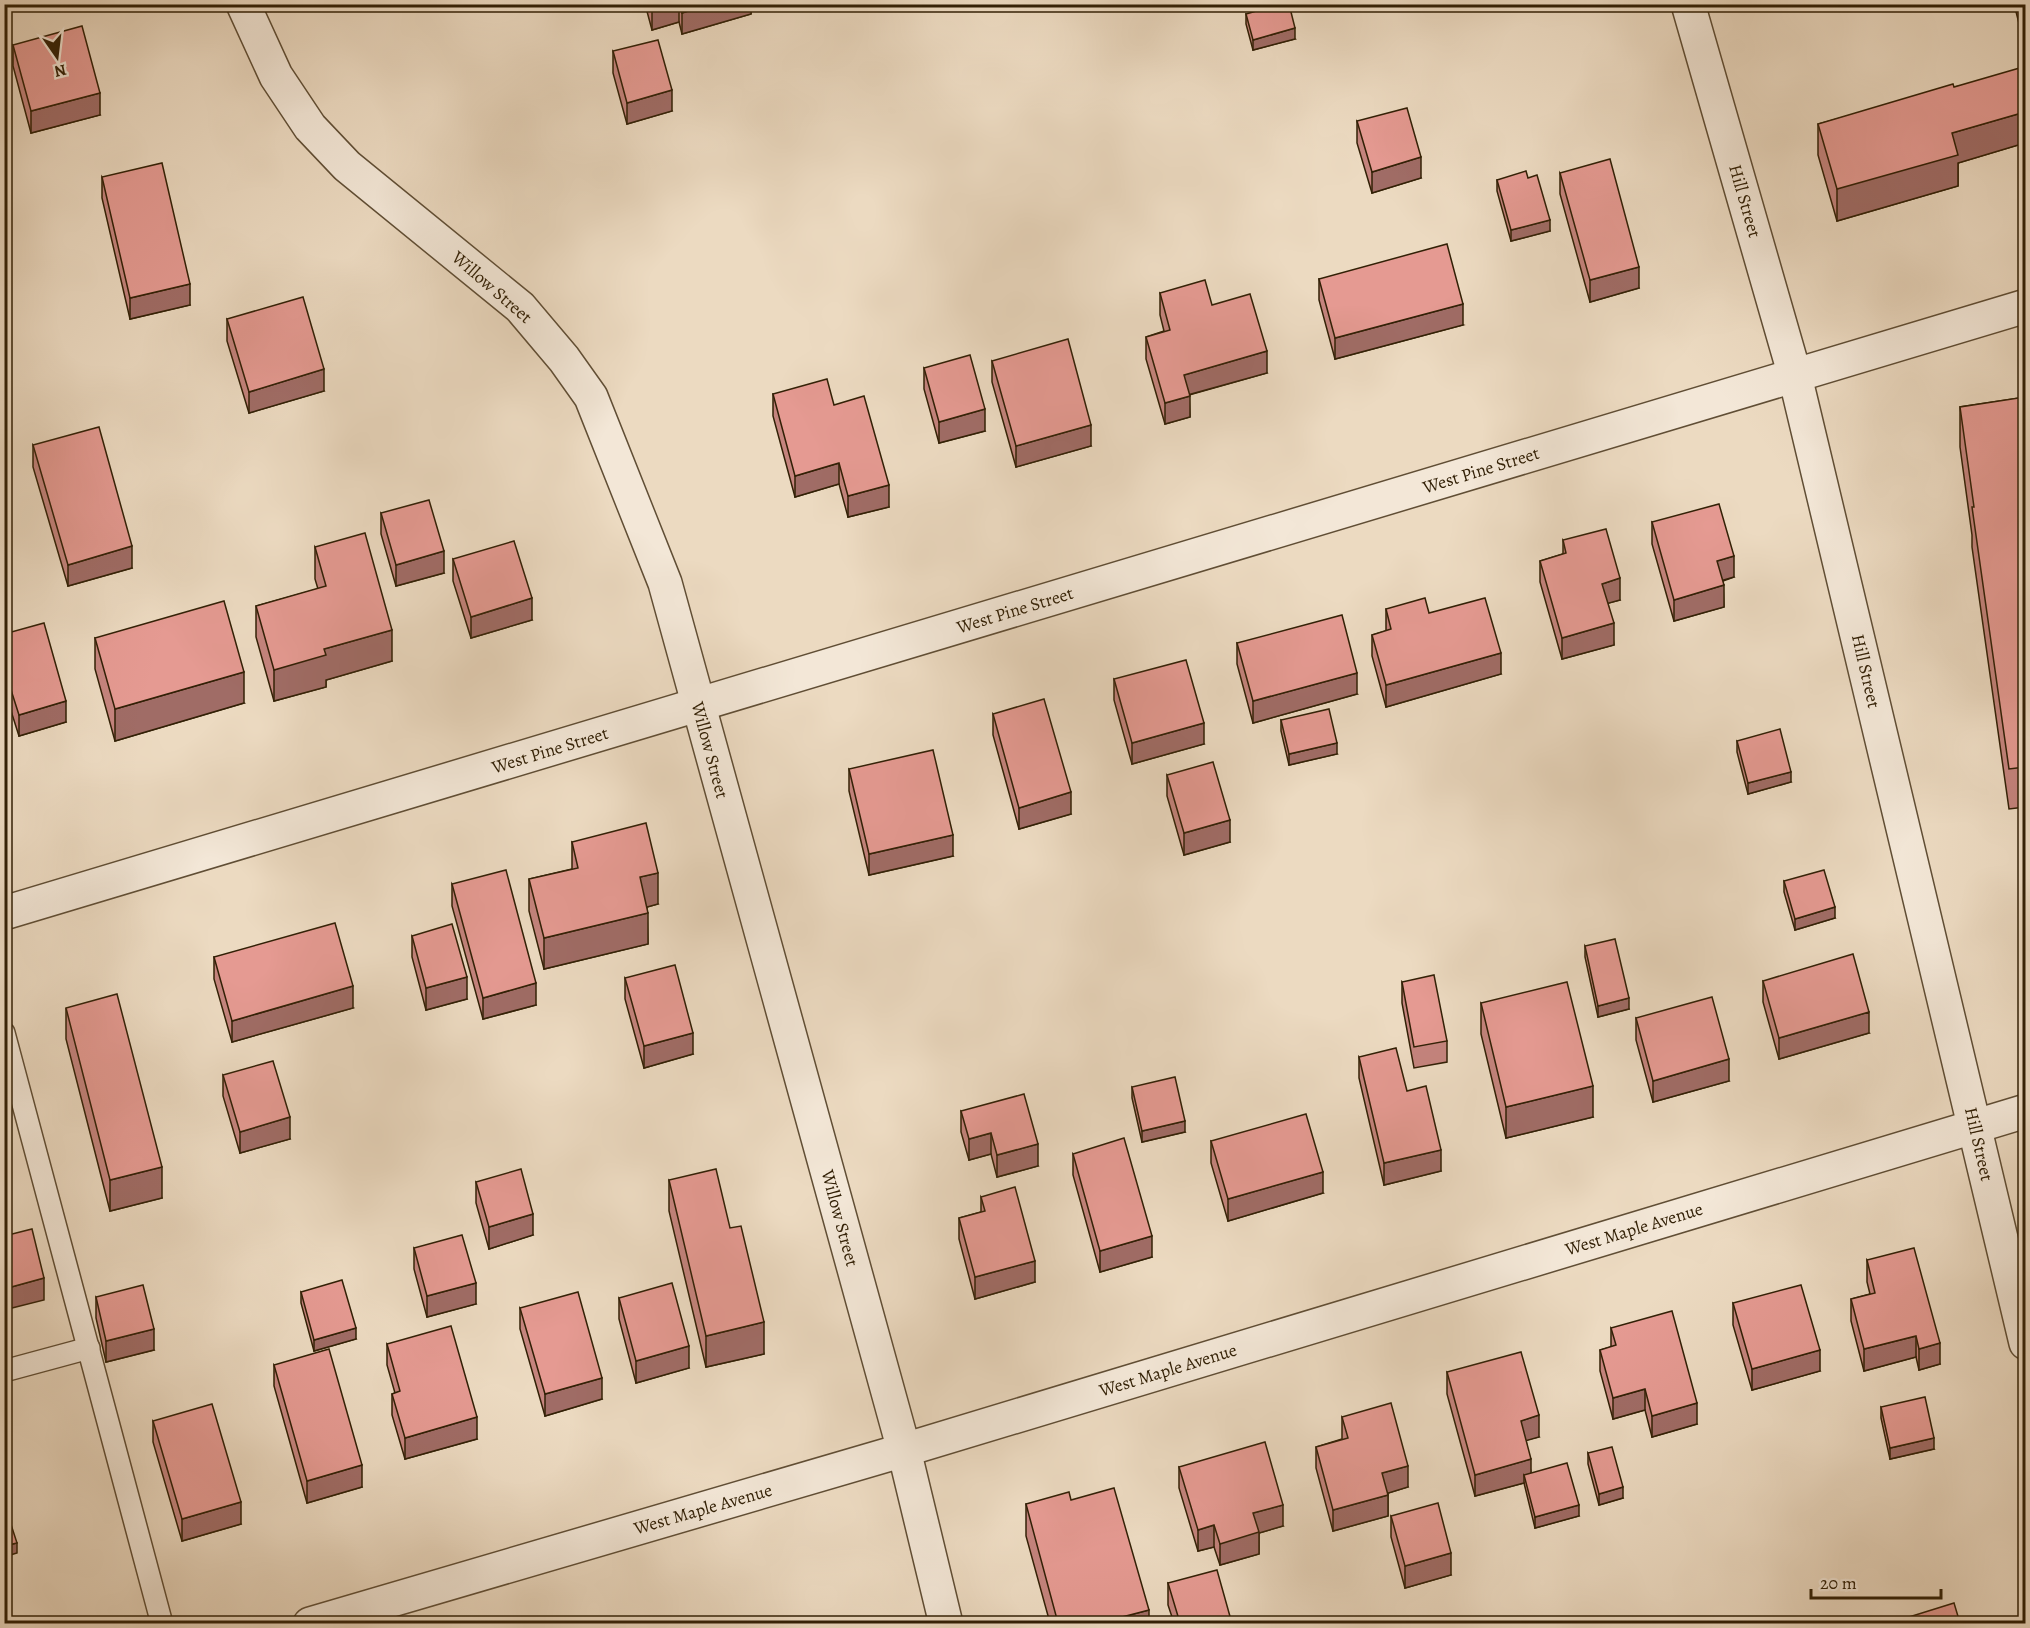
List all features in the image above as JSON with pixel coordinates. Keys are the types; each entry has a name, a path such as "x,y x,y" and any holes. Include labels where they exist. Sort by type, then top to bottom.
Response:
{"street":[{"name":"Willow Street","path":"243,4 276,76 310,127 347,166 520,307 564,359 591,397 665,583 904,1450 946,1623"},
{"name":"Hill Street","path":"1688,4 1796,376 2025,1343"},
{"name":"West Pine Street","path":"4,913 2025,306"},
{"name":"West Maple Avenue","path":"310,1623 904,1450 2025,1112"}],"lane":[{"path":"4,1033 162,1623"},
{"path":"4,1371 88,1348"}],"building":[{"path":"651,4 667,4 652,9"},
{"path":"680,4 710,4 682,13"},
{"path":"1280,4 1289,4 1295,28 1253,40 1246,14"},
{"path":"2020,4 2025,4 2025,17 2023,17"},
{"path":"82,26 100,93 31,111 13,45"},
{"path":"658,40 672,90 627,103 613,51"},
{"path":"2023,67 2025,112 1952,133 1958,155 1837,189 1818,124 1953,84 1954,87"},
{"path":"1407,108 1421,157 1372,172 1357,121"},
{"path":"1610,159 1639,267 1590,280 1560,173"},
{"path":"162,163 190,284 130,298 102,177"},
{"path":"1526,171 1528,178 1537,175 1550,220 1511,230 1497,180"},
{"path":"1447,244 1463,304 1335,338 1319,279"},
{"path":"1205,280 1212,305 1250,294 1267,351 1184,375 1190,396 1165,403 1146,337 1170,330 1160,293"},
{"path":"303,297 324,369 249,392 227,319"},
{"path":"1068,339 1091,425 1016,446 992,361"},
{"path":"970,355 985,409 939,422 924,368"},
{"path":"827,379 834,405 864,396 889,485 848,496 839,463 795,476 773,394"},
{"path":"2025,397 2025,767 2009,769 1960,407"},
{"path":"99,427 132,546 68,565 33,445"},
{"path":"429,500 444,551 396,565 381,513"},
{"path":"1719,504 1734,556 1717,561 1724,585 1674,600 1652,522"},
{"path":"1606,529 1620,578 1602,584 1614,623 1562,638 1540,561 1566,553 1563,540"},
{"path":"365,533 392,630 324,649 326,655 274,670 256,606 326,586 315,547"},
{"path":"514,541 532,598 471,617 453,559"},
{"path":"1425,598 1429,613 1485,598 1501,653 1386,685 1372,635 1391,629 1386,609"},
{"path":"224,601 244,672 115,709 95,638"},
{"path":"1342,615 1357,673 1253,701 1237,643"},
{"path":"44,623 66,701 19,715 4,668 4,634"},
{"path":"1186,660 1204,723 1132,743 1114,679"},
{"path":"1044,699 1071,792 1019,808 993,714"},
{"path":"1329,709 1337,743 1289,754 1281,720"},
{"path":"1780,729 1791,772 1748,783 1737,741"},
{"path":"933,750 953,835 869,854 849,769"},
{"path":"1213,762 1230,820 1184,833 1167,775"},
{"path":"646,823 658,873 640,877 648,913 544,938 529,879 578,868 572,842"},
{"path":"506,870 536,983 483,998 452,884"},
{"path":"1824,870 1835,907 1795,919 1784,881"},
{"path":"335,923 353,986 232,1021 214,957"},
{"path":"452,924 467,977 426,988 412,936"},
{"path":"1615,939 1629,998 1598,1006 1585,946"},
{"path":"1853,954 1869,1012 1779,1038 1763,981"},
{"path":"675,965 693,1033 644,1046 625,978"},
{"path":"1434,975 1447,1041 1414,1047 1402,982"},
{"path":"1567,982 1593,1086 1506,1107 1481,1003"},
{"path":"117,994 162,1167 110,1180 66,1008"},
{"path":"1712,997 1729,1059 1653,1081 1636,1018"},
{"path":"1396,1048 1407,1091 1426,1086 1441,1150 1384,1163 1359,1057"},
{"path":"273,1061 290,1117 240,1132 223,1075"},
{"path":"1175,1077 1185,1121 1142,1131 1132,1087"},
{"path":"1024,1094 1038,1144 997,1155 991,1133 969,1139 961,1111"},
{"path":"1306,1114 1323,1172 1228,1199 1211,1141"},
{"path":"1124,1138 1152,1236 1100,1251 1073,1154"},
{"path":"521,1169 533,1214 489,1227 476,1182"},
{"path":"716,1169 730,1228 741,1226 764,1322 706,1336 669,1180"},
{"path":"1015,1187 1035,1261 975,1277 959,1218 985,1211 981,1197"},
{"path":"32,1229 44,1278 4,1289 4,1236"},
{"path":"462,1235 476,1283 427,1296 414,1248"},
{"path":"1914,1248 1940,1343 1919,1349 1916,1336 1864,1349 1851,1299 1875,1293 1867,1260"},
{"path":"342,1280 356,1328 314,1340 301,1292"},
{"path":"672,1283 689,1346 636,1361 619,1298"},
{"path":"143,1285 154,1329 106,1341 96,1297"},
{"path":"1801,1285 1820,1350 1752,1369 1733,1303"},
{"path":"578,1292 602,1378 545,1394 520,1308"},
{"path":"1672,1311 1697,1403 1652,1416 1645,1389 1613,1398 1600,1350 1616,1345 1611,1328"},
{"path":"451,1326 477,1417 405,1438 392,1394 400,1391 387,1344"},
{"path":"329,1349 362,1465 307,1481 274,1365"},
{"path":"1521,1352 1539,1415 1521,1421 1531,1459 1475,1475 1447,1372"},
{"path":"1925,1397 1934,1438 1890,1448 1881,1407"},
{"path":"1391,1403 1408,1466 1382,1473 1388,1495 1333,1510 1316,1447 1348,1438 1342,1417"},
{"path":"212,1404 241,1502 182,1519 153,1421"},
{"path":"1265,1442 1283,1505 1253,1513 1259,1532 1220,1544 1214,1525 1198,1530 1179,1467"},
{"path":"1612,1447 1623,1487 1599,1494 1588,1453"},
{"path":"1567,1463 1579,1505 1535,1517 1524,1475"},
{"path":"1114,1488 1149,1610 1099,1623 1058,1623 1026,1504 1069,1492 1071,1500"},
{"path":"4,1503 17,1543 4,1546"},
{"path":"1438,1503 1451,1553 1405,1566 1391,1516"},
{"path":"1217,1570 1231,1620 1219,1623 1180,1623 1168,1583"},
{"path":"1954,1603 1960,1623 1911,1623 1909,1617"},
{"path":"671,1619 673,1623 654,1623"}]}
